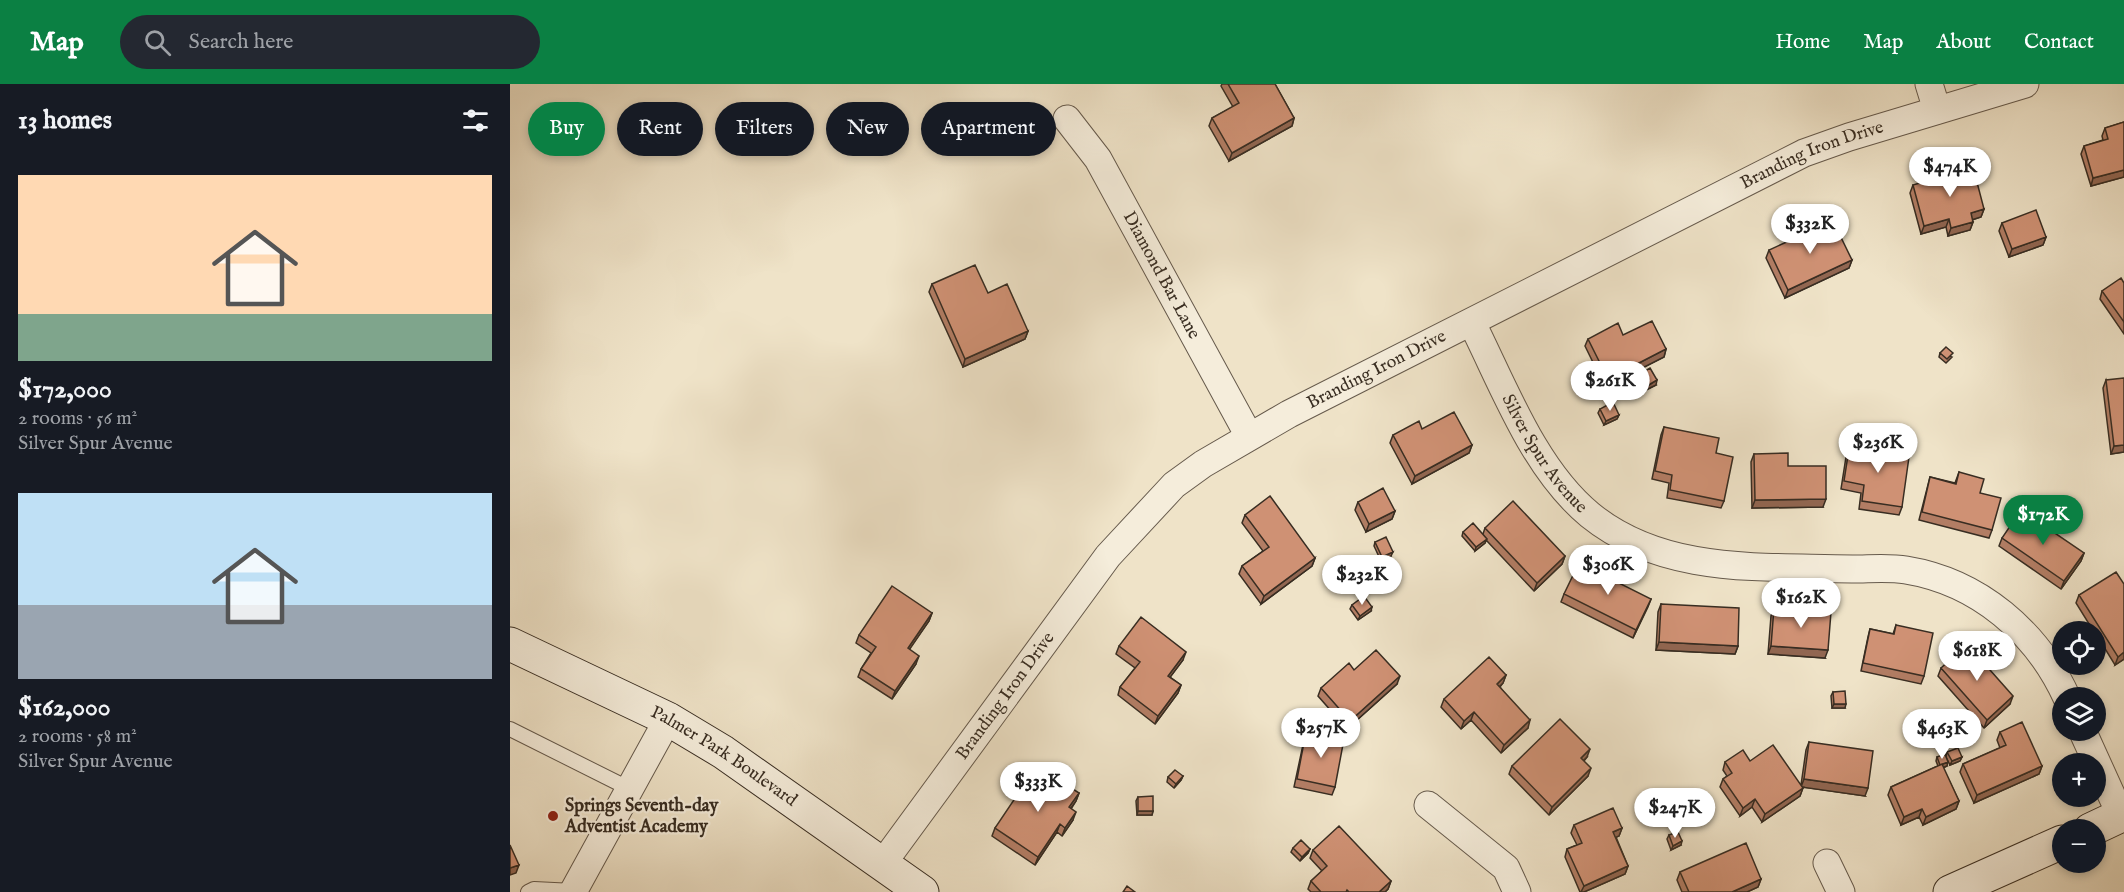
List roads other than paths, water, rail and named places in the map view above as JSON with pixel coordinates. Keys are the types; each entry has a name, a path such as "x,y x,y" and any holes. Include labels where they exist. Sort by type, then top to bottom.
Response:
{"main road":[{"name":"Palmer Park Boulevard","path":"510,644 668,719 753,771 922,892"},
{"path":"2106,822 2122,815"},
{"path":"1950,892 2052,846"}],"street":[{"path":"1929,84 1937,110"},
{"name":"Branding Iron Drive","path":"883,863 1108,556 1151,506 1174,485 1203,464 1249,436 1804,153 2025,84"},
{"name":"Diamond Bar Lane","path":"1067,119 1098,159 1249,436"},
{"name":"Silver Spur Avenue","path":"1472,323 1538,454 1562,489 1592,516 1622,536 1653,551 1714,565 1906,570 1944,580 1983,599 2015,623 2042,652 2061,687"},
{"path":"573,892 668,719"},
{"path":"2087,741 2122,815"},
{"path":"1428,805 1506,868 1517,892"},
{"path":"1827,862 1841,892"}],"lane":[{"path":"510,729 630,789"},
{"path":"528,892 534,890 573,892"}],"place":[{"name":"Springs Seventh-day Adventist Academy","path":"553,816"}]}
